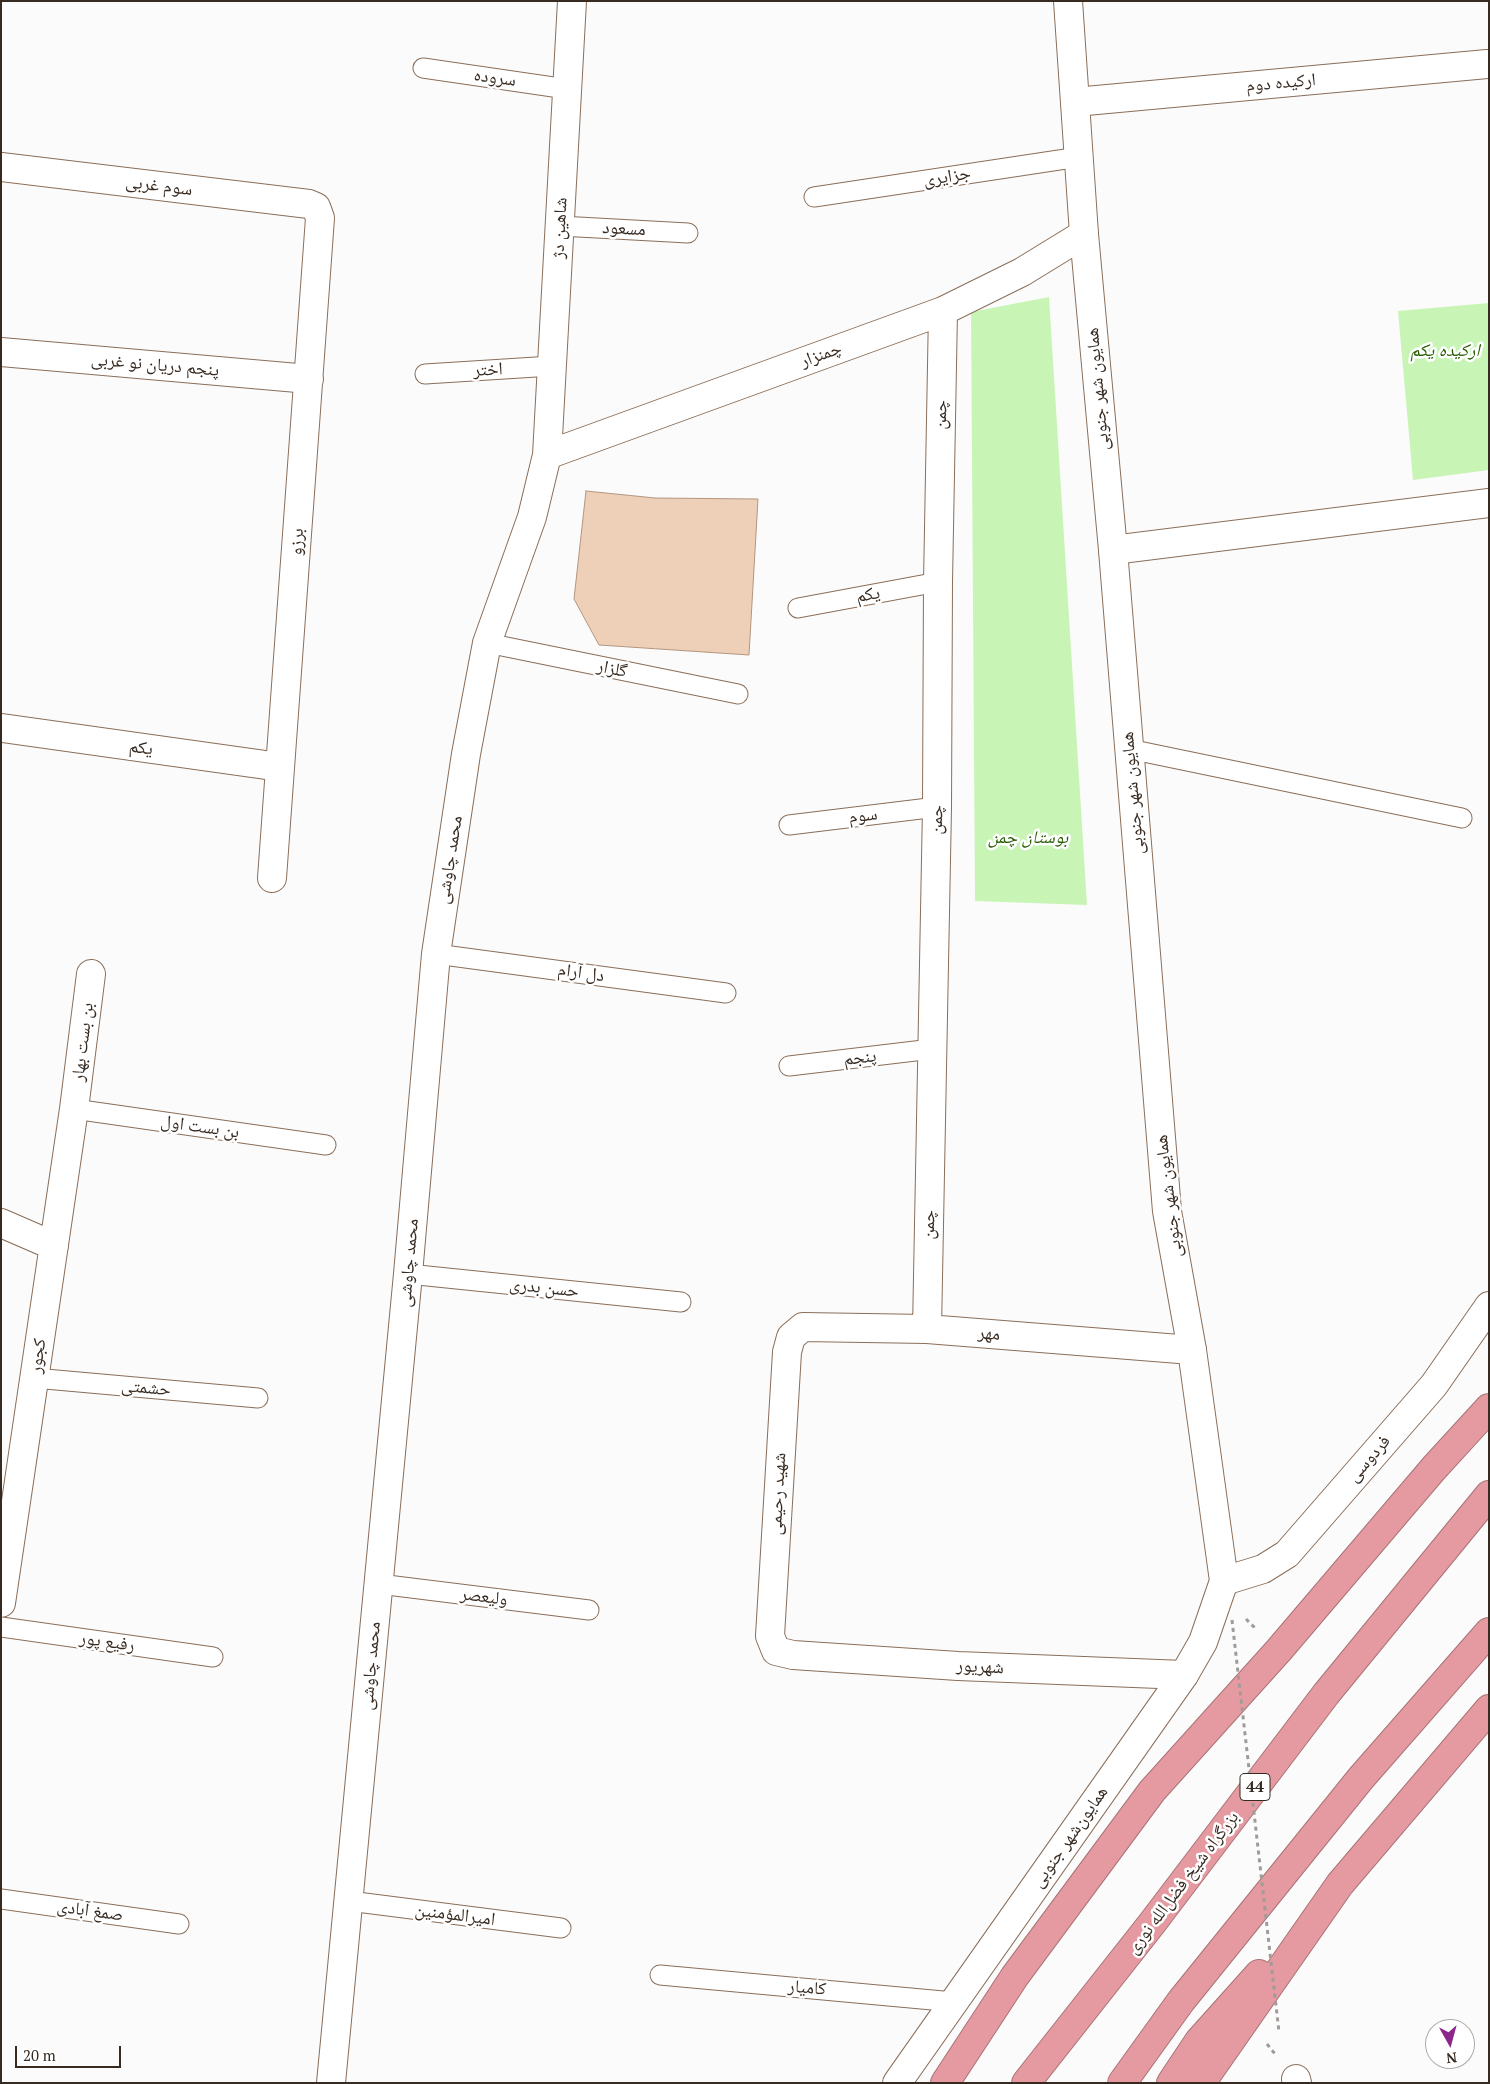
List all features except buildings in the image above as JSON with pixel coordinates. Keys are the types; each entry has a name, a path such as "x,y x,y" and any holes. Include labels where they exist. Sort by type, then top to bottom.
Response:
{"highway":[{"path":"1434,1468 1489,1386"},
{"path":"945,2083 1016,1976 1152,1791 1278,1650 1434,1468 1489,1408"},
{"name":"بزرگراه شیخ فضل‌الله نوری","path":"1026,2083 1153,1922 1326,1694 1489,1495"},
{"path":"1122,2083 1182,2001 1361,1778 1489,1632"},
{"path":"1171,2083 1199,2040 1340,1884 1489,1709"},
{"path":"1201,2083 1340,1884"}],"street":[{"name":"شاهین دژ","path":"547,455 572,1"},
{"name":"همایون‌ شهر جنوبی","path":"1068,1 1084,234 1113,550 1167,1211 1192,1350 1224,1581"},
{"name":"ارکیده دوم","path":"1075,102 1488,62"},
{"name":"سوم غربی","path":"1,167 309,204 316,207"},
{"name":"برزو","path":"272,878 320,218 316,207"},
{"name":"چمنزار","path":"547,455 943,311 1022,272 1084,234"},
{"name":"چمن","path":"927,1329 937,807 938,582 943,311"},
{"name":"پنجم دریان‌ نو غربی","path":"1,352 309,379"},
{"name":"محمد چاوشی","path":"331,2083 408,1274 436,954 466,754 487,643 532,517 547,455"},
{"path":"1113,550 1489,503"},
{"name":"یکم","path":"2,728 280,767"},
{"name":"بن بست بهار","path":"74,1110 91,974"},
{"name":"کجور","path":"1,1603 9,1495 34,1378 74,1110"},
{"path":"1,1223 54,1246"},
{"name":"فردوسی","path":"1224,1581 1263,1569 1287,1554 1434,1385 1489,1306"},
{"name":"مهر","path":"791,1337 803,1327 927,1329 1192,1350"},
{"name":"شهید رحیمی","path":"776,1651 770,1636 787,1352 791,1337"},
{"name":"همایون‌شهر جنوبی","path":"897,2083 1184,1676 1203,1642 1224,1581"},
{"name":"شهریور","path":"776,1651 793,1655 958,1666 1184,1676"}],"lane":[{"name":"سروده","path":"423,68 568,89"},
{"name":"جزایری","path":"814,197 1079,156"},
{"name":"مسعود","path":"560,226 688,233"},
{"name":"اختر","path":"425,374 552,366"},
{"name":"یکم","path":"798,608 938,582"},
{"name":"گلزار","path":"487,643 738,694"},
{"path":"1129,749 1462,818"},
{"name":"سوم","path":"789,825 937,807"},
{"name":"دل‌ آرام","path":"436,954 726,992"},
{"name":"پنجم","path":"789,1066 932,1049"},
{"name":"بن بست اول","path":"74,1110 326,1145"},
{"name":"حسن بدری","path":"408,1274 681,1302"},
{"name":"حشمتی","path":"34,1378 258,1398"},
{"name":"ولیعصر","path":"379,1584 589,1610"},
{"name":"رفیع‌ پور","path":"1,1627 213,1657"},
{"name":"صمغ‌ آبادی","path":"1,1899 179,1924"},
{"name":"امیرالمؤمنین","path":"349,1901 560,1928"},
{"name":"کامیار","path":"660,1975 954,2002"}],"path":[{"path":"1232,1620 1279,2032"}],"green space":[{"name":"بوستان چمن","path":"1049,297 1087,905 975,901 971,312"},
{"name":"ارکیده یکم","path":"1489,303 1489,470 1413,480 1398,311"}]}
